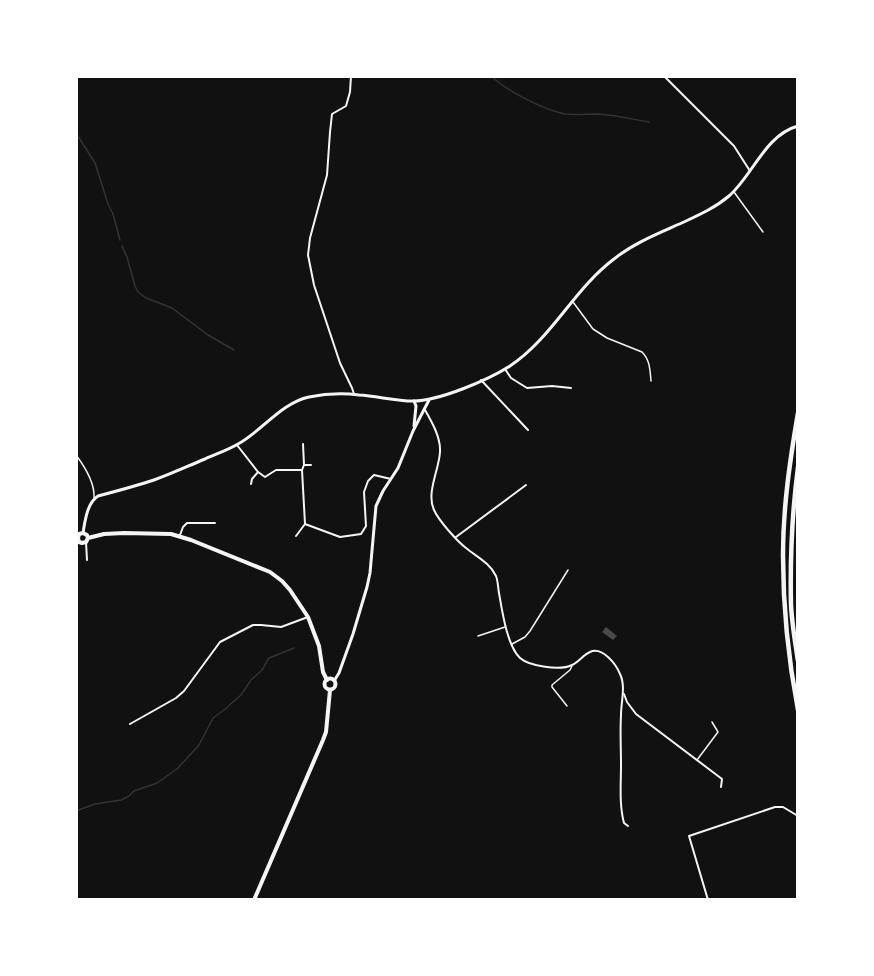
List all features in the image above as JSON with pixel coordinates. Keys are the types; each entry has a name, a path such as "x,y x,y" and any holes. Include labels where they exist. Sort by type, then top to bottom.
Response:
{"highway":[{"path":"798,413 786,500 783,553 784,608 790,671 798,710"},
{"path":"798,467 794,500 791,608 798,661"}],"main road":[{"path":"87,540 87,535 83,533 79,534 77,540 81,543 104,534 124,533 164,533 180,536 264,569 276,576 290,590 308,617 319,646 322,672 327,680"},
{"path":"327,680 332,679 336,684 330,690"},
{"path":"327,680 325,686 330,690"},
{"path":"254,900 326,732 330,690"}],"street":[{"path":"351,76 346,106 332,114 327,176 310,238 308,255 314,285 340,363 354,394"},
{"path":"664,76 734,146 750,171"},
{"path":"83,533 93,499 154,480 237,445 297,401 316,396 354,394 414,401 429,400 452,393 505,369 526,352 594,276 615,258 630,248 713,208 734,192 776,138 798,126"},
{"path":"505,369 511,378 527,388 552,386 571,388"},
{"path":"480,380 528,429"},
{"path":"334,681 353,634 367,587 376,506 398,468 429,400"},
{"path":"413,431 416,409 414,401"},
{"path":"416,409 432,422 440,444 441,450 432,491 433,509 455,537 484,561 497,577 506,627 519,657 528,663 562,668 573,665 591,651 609,657 620,673 622,681 621,815 628,826"},
{"path":"422,412 432,422"},
{"path":"296,536 304,524 303,444"},
{"path":"237,445 258,472 266,477 276,470 302,470"},
{"path":"304,465 311,465"},
{"path":"251,484 252,478 258,472"},
{"path":"304,524 340,537 361,534 366,526 364,492 368,481 374,476 391,479"},
{"path":"455,537 526,485"},
{"path":"180,536 183,526 187,523 215,523"},
{"path":"87,540 87,560"},
{"path":"130,724 176,698 184,691 216,647 226,639 253,625 281,627 308,617"},
{"path":"622,691 636,714 722,779 721,787"},
{"path":"708,900 689,836 775,807 783,807 798,816"}],"lane":[{"path":"734,192 763,232"},
{"path":"573,301 593,329 607,338 642,352 650,365 651,381"},
{"path":"76,455 89,476 93,499"},
{"path":"512,644 525,637 530,631 568,570"},
{"path":"478,636 506,627"},
{"path":"567,706 552,685 573,665"},
{"path":"697,761 718,732 712,722"}],"building":[{"path":"606,627 617,636 613,640 602,632"}],"waterway":[{"path":"491,76 516,94 556,112 617,116 649,122"},
{"path":"76,133 95,163 120,240"},
{"path":"122,246 138,292 146,298 172,308 208,335 234,350"},
{"path":"76,811 95,804 121,800 134,791 157,783 178,768 199,745 213,718 241,695 269,658 294,648"}]}
